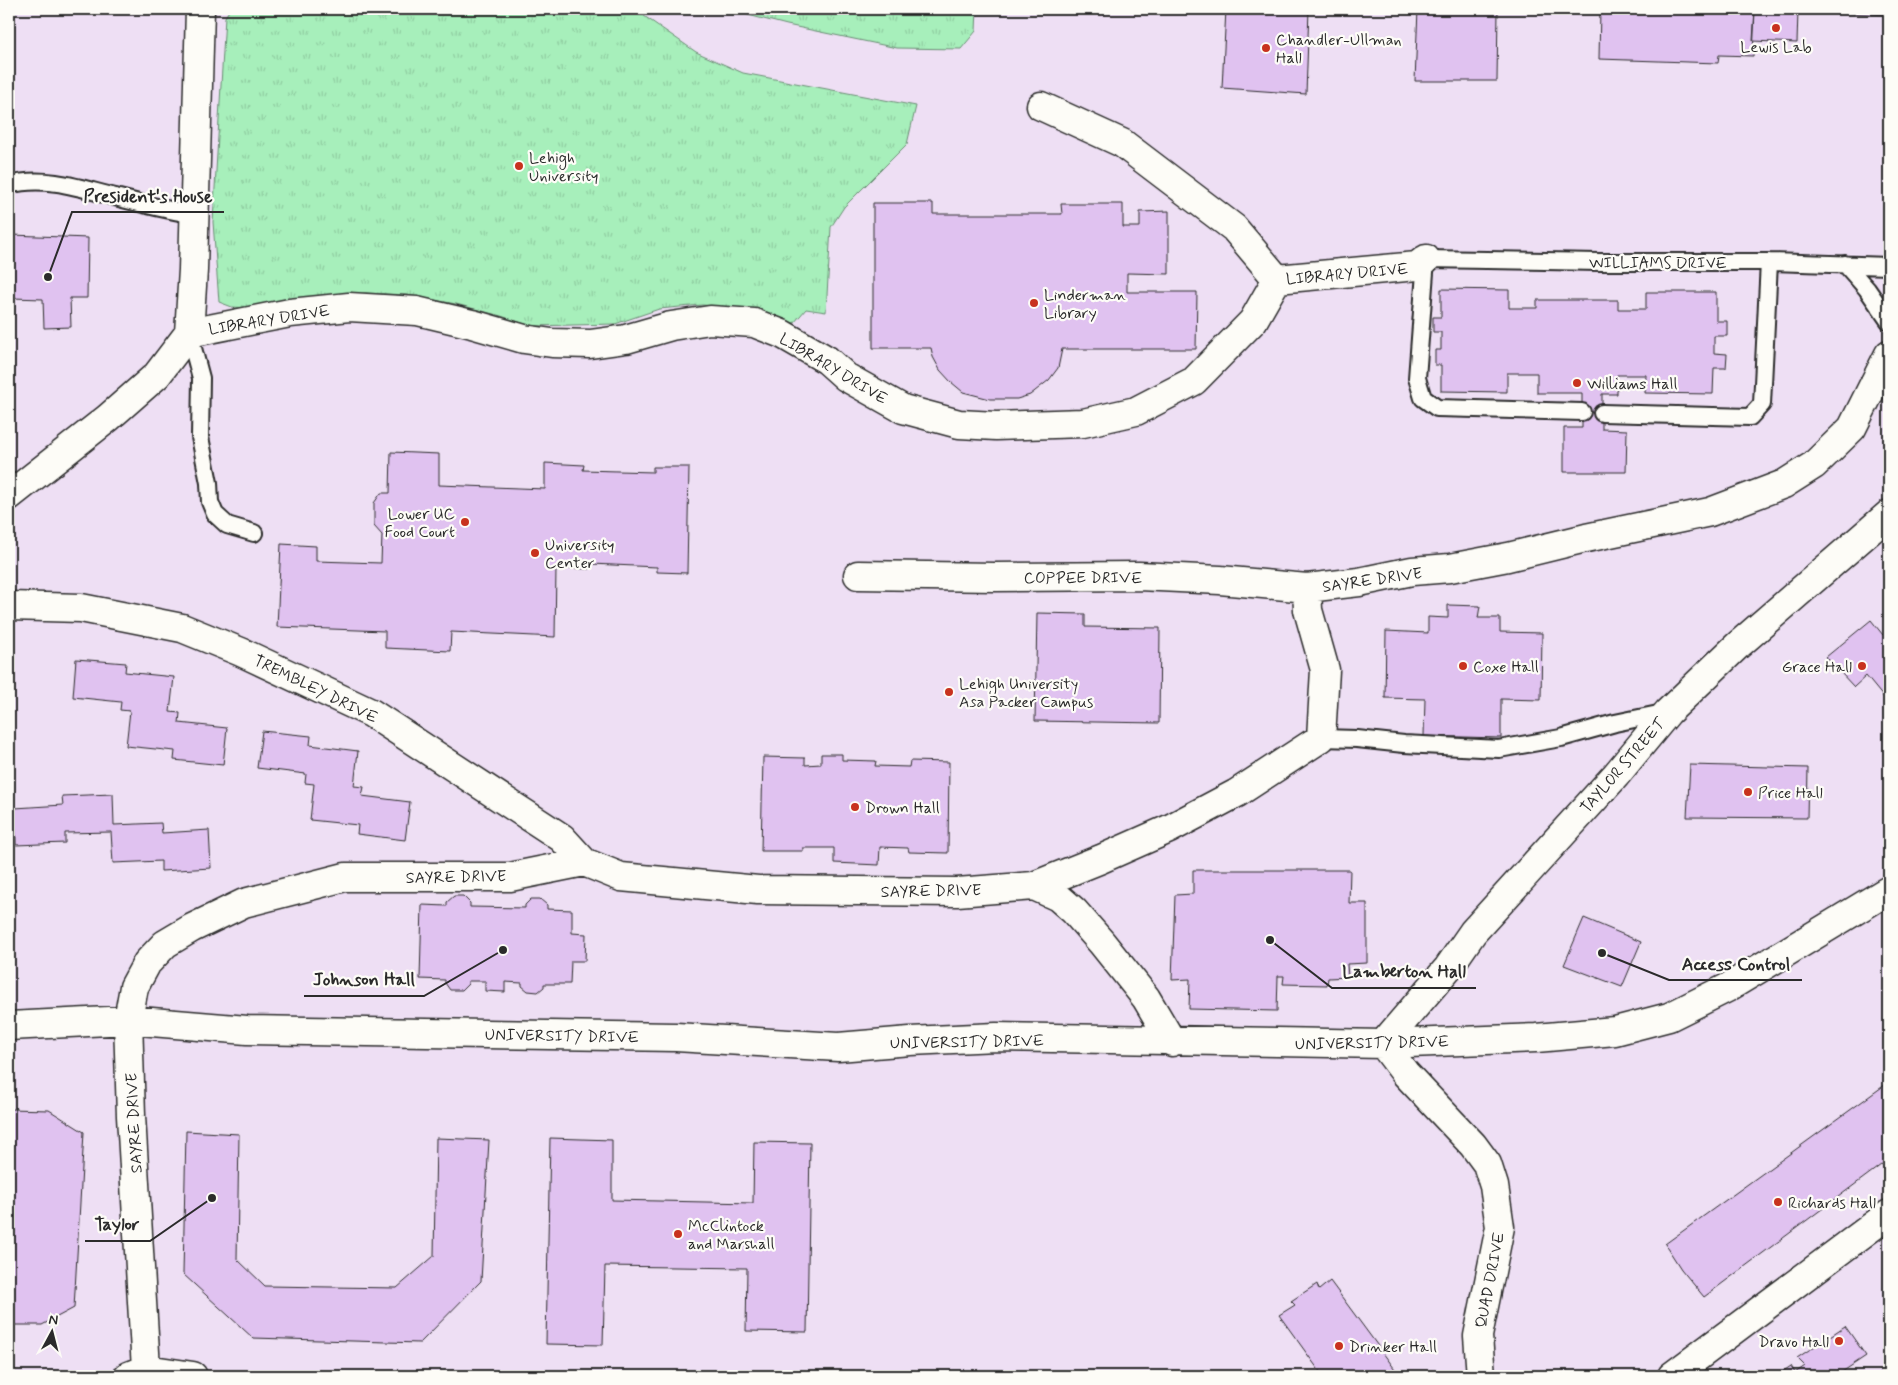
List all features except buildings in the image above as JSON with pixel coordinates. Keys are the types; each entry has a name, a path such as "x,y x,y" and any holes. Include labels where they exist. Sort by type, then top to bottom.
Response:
{"street":[{"path":"9,496 122,406 157,374 189,333 195,215 200,9"},
{"path":"1041,106 1122,142 1234,228 1277,279"},
{"name":"LIBRARY DRIVE","path":"189,333 290,313 349,307 417,311 524,339 552,343 590,344 626,339 671,326 710,320 754,323 782,334 820,356 846,377 902,409 960,424 996,426 1083,423 1136,411 1194,381 1253,321 1277,279 1417,266 1426,259"},
{"name":"SAYRE DRIVE","path":"137,1373 128,1020 134,987 147,963 165,944 192,928 244,903 345,877 510,877 584,862 621,877 758,890 957,892 1034,886 1101,860 1186,820 1238,793 1321,738 1325,670 1308,610 1307,588 1359,582 1412,571 1450,568 1508,557 1586,538 1710,512 1784,484 1814,465 1852,428 1889,354"},
{"name":"TAYLOR STREET","path":"1383,1044 1448,968 1474,932 1616,775 1668,712 1737,646 1889,514"},
{"name":"COPPEE DRIVE","path":"858,575 995,577 1139,576 1220,580 1307,588"},
{"name":"TREMBLEY DRIVE","path":"9,606 81,608 182,628 241,652 372,712 562,838 584,862"},
{"path":"1034,886 1058,897 1074,911 1146,998 1172,1042"},
{"name":"UNIVERSITY DRIVE","path":"9,1026 128,1020 248,1030 676,1037 838,1047 910,1040 996,1038 1383,1044 1536,1038 1615,1031 1669,1017 1727,988 1889,890"},
{"name":"QUAD DRIVE","path":"1383,1044 1405,1074 1473,1145 1487,1164 1494,1186 1500,1227 1478,1336 1481,1376"},
{"path":"1672,1376 1889,1214"},
{"path":"137,1373 193,1376"}],"lane":[{"path":"9,185 45,181 75,185 156,207 195,215"},
{"path":"1426,259 1417,378 1423,398 1437,408 1582,412"},
{"name":"WILLIAMS DRIVE","path":"1426,259 1769,262 1889,266"},
{"path":"1602,412 1750,416 1762,404 1769,262"},
{"path":"1845,264 1867,289 1889,321"},
{"path":"189,333 201,378 200,437 209,483 210,502 214,514 226,525 254,533"},
{"path":"1321,738 1499,749 1561,738 1615,723 1668,712"}],"shaded area":[{"name":"Lehigh University Asa Packer Campus","path":"9,9 1889,9 1889,1376 9,1376"}],"green space":[{"path":"230,9 634,9 696,52 743,73 916,106 907,144 844,207 831,227 826,312 806,309 794,323 737,308 702,305 659,309 615,324 531,326 456,304 407,295 365,293 285,300 249,308 232,307 219,302 213,222 225,17"},
{"path":"733,9 977,9 976,31 961,49 897,48 787,25 740,13"}],"place":[{"name":"Lewis Lab","path":"1776,28"},
{"name":"Chandler-Ullman Hall","path":"1266,48"},
{"name":"Lehigh University","path":"519,166"},
{"name":"President's House","path":"48,277"},
{"name":"Linderman Library","path":"1034,303"},
{"name":"Williams Hall","path":"1577,383"},
{"name":"Lower UC Food Court","path":"465,522"},
{"name":"University Center","path":"535,553"},
{"name":"Coxe Hall","path":"1463,666"},
{"name":"Grace Hall","path":"1862,666"},
{"name":"Lehigh University Asa Packer Campus","path":"949,692"},
{"name":"Price Hall","path":"1748,792"},
{"name":"Drown Hall","path":"855,807"},
{"name":"Lamberton Hall","path":"1270,940"},
{"name":"Johnson Hall","path":"503,950"},
{"name":"Access Control","path":"1602,953"},
{"name":"Taylor","path":"212,1198"},
{"name":"Richards Hall","path":"1778,1202"},
{"name":"McClintock and Marshall","path":"678,1234"},
{"name":"Dravo Hall","path":"1839,1341"},
{"name":"Drinker Hall","path":"1339,1346"}]}
